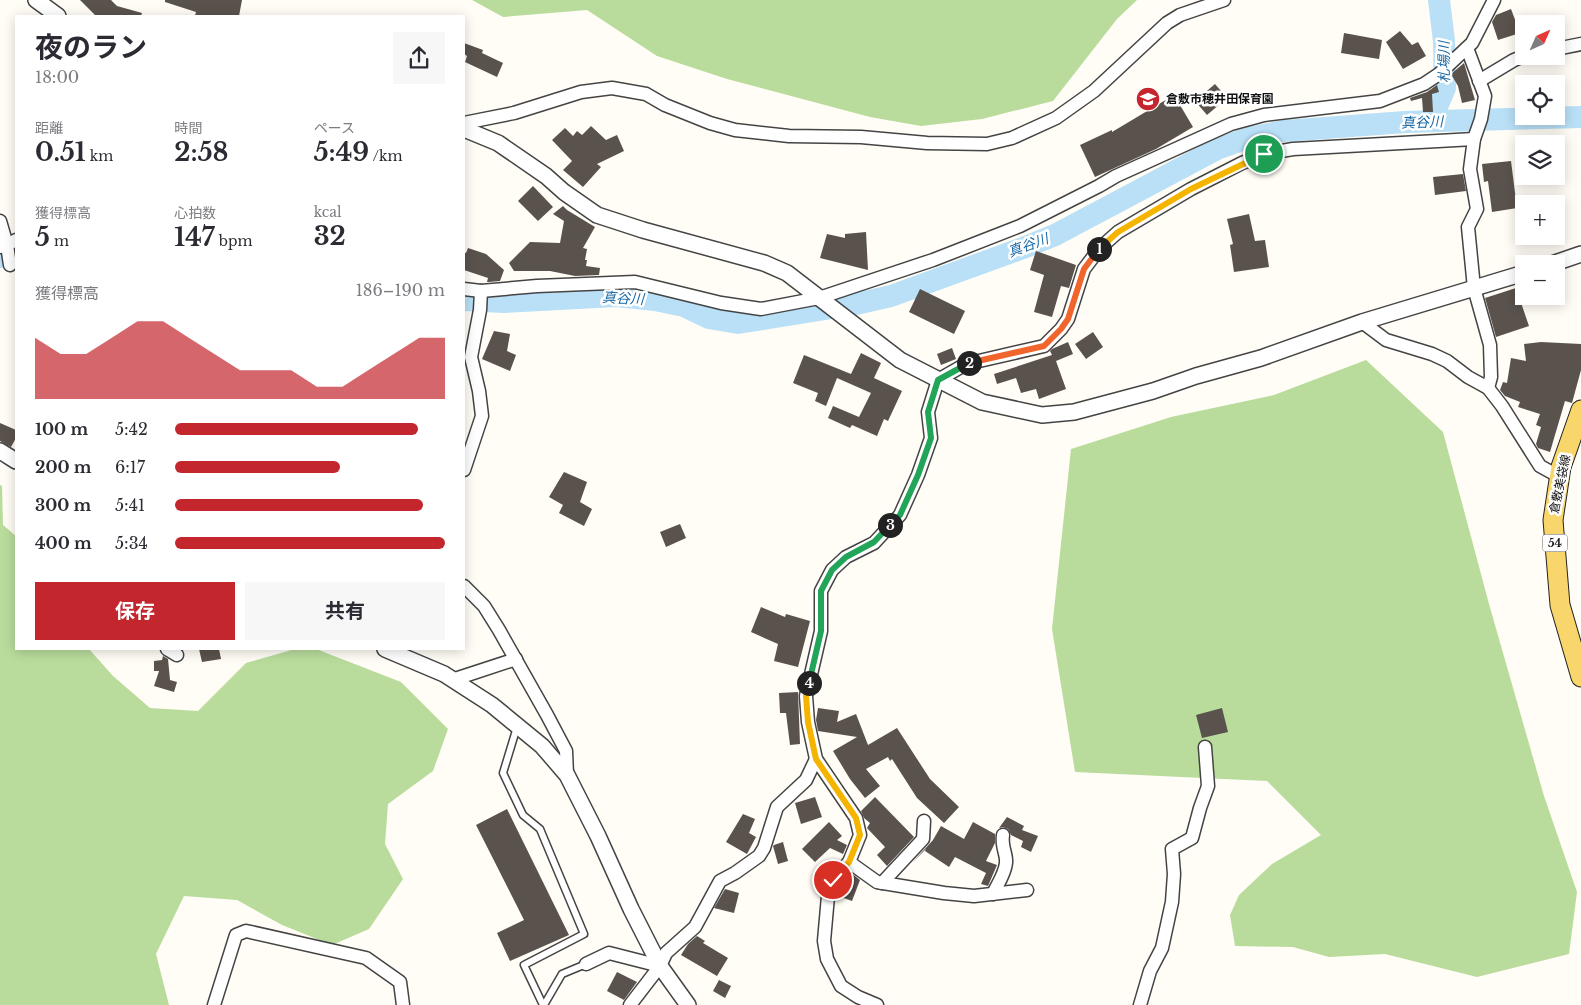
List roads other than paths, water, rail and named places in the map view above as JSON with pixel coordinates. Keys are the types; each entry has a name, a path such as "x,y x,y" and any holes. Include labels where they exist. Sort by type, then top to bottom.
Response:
{"main road":[{"name":"倉敷美袋線","path":"1581,410 1561,467 1553,520 1560,605 1581,677"}],"street":[{"path":"36,0 57,15"},
{"path":"465,123 514,113 581,92 612,88 646,94 664,105 701,120 736,130 789,136 861,137 927,143 987,144 1012,138 1056,118 1094,91 1167,23 1180,15 1224,0"},
{"path":"465,289 481,293 537,286 635,282 721,303 761,309 823,300 1020,226 1116,176 1231,124 1264,115 1380,101 1424,84 1439,74 1472,42 1494,0"},
{"path":"1565,47 1581,44"},
{"path":"1467,48 1485,96 1481,119 1474,139 1470,169 1476,209 1468,227 1474,288 1490,345 1491,377 1488,388"},
{"path":"1479,81 1515,60"},
{"path":"465,129 498,144 546,176 564,192 597,215 643,230 764,263 788,273 900,360 982,402 1042,415 1074,412 1152,391 1196,376 1261,358 1362,322 1515,276"},
{"path":"877,1005 857,1001 841,986 827,959 824,941 828,896 833,880 849,862 860,835 856,818 816,759 808,722 806,696 821,631 821,591 832,570 846,557 874,542 900,515 918,475 931,438 928,412 938,380 966,364 1044,346 1068,319 1084,269 1100,248 1118,232 1191,189 1242,163 1264,154 1293,149 1474,139"},
{"path":"0,222 8,244 9,267"},
{"path":"1565,260 1581,254"},
{"path":"465,464 482,416 479,391 471,357 480,310 481,293"},
{"path":"1362,322 1386,340 1432,354 1488,388 1502,406 1540,466 1560,477"},
{"path":"0,451 15,460"},
{"path":"465,587 484,606 516,659 566,751 567,775"},
{"path":"387,650 452,680 492,705 542,746 567,775 660,966 688,1005"},
{"path":"452,680 516,659"},
{"path":"1140,1005 1150,970 1162,948 1172,902 1174,874 1172,849 1192,838 1208,786 1205,748"},
{"path":"630,1005 660,966 666,953 695,927 720,881 746,866 758,856 764,848 777,807 806,780 816,759"},
{"path":"882,883 923,839 924,821"},
{"path":"993,894 1003,875 1006,862 1002,843 1003,835"},
{"path":"849,862 877,882 944,894 974,896 1027,890"},
{"path":"214,1005 236,936 246,931 366,958 400,982 403,1005"},
{"path":"586,964 609,953 660,966"}],"lane":[{"path":"517,726 503,773 523,815 540,829 584,934 524,965 544,1005"},
{"path":"544,1005 562,974 586,964"}],"waterway":[{"name":"札場川","path":"1431,121 1445,88 1444,41 1439,0"},
{"name":"真谷川","path":"465,300 504,302 616,296 655,300 684,306 709,318 738,323 856,304 891,296 1055,235 1217,149 1248,138 1284,131 1405,122 1581,117"},
{"name":"真谷川","path":"0,257 15,253"}],"place":[{"name":"倉敷市穂井田保育園","path":"1148,99"}]}
